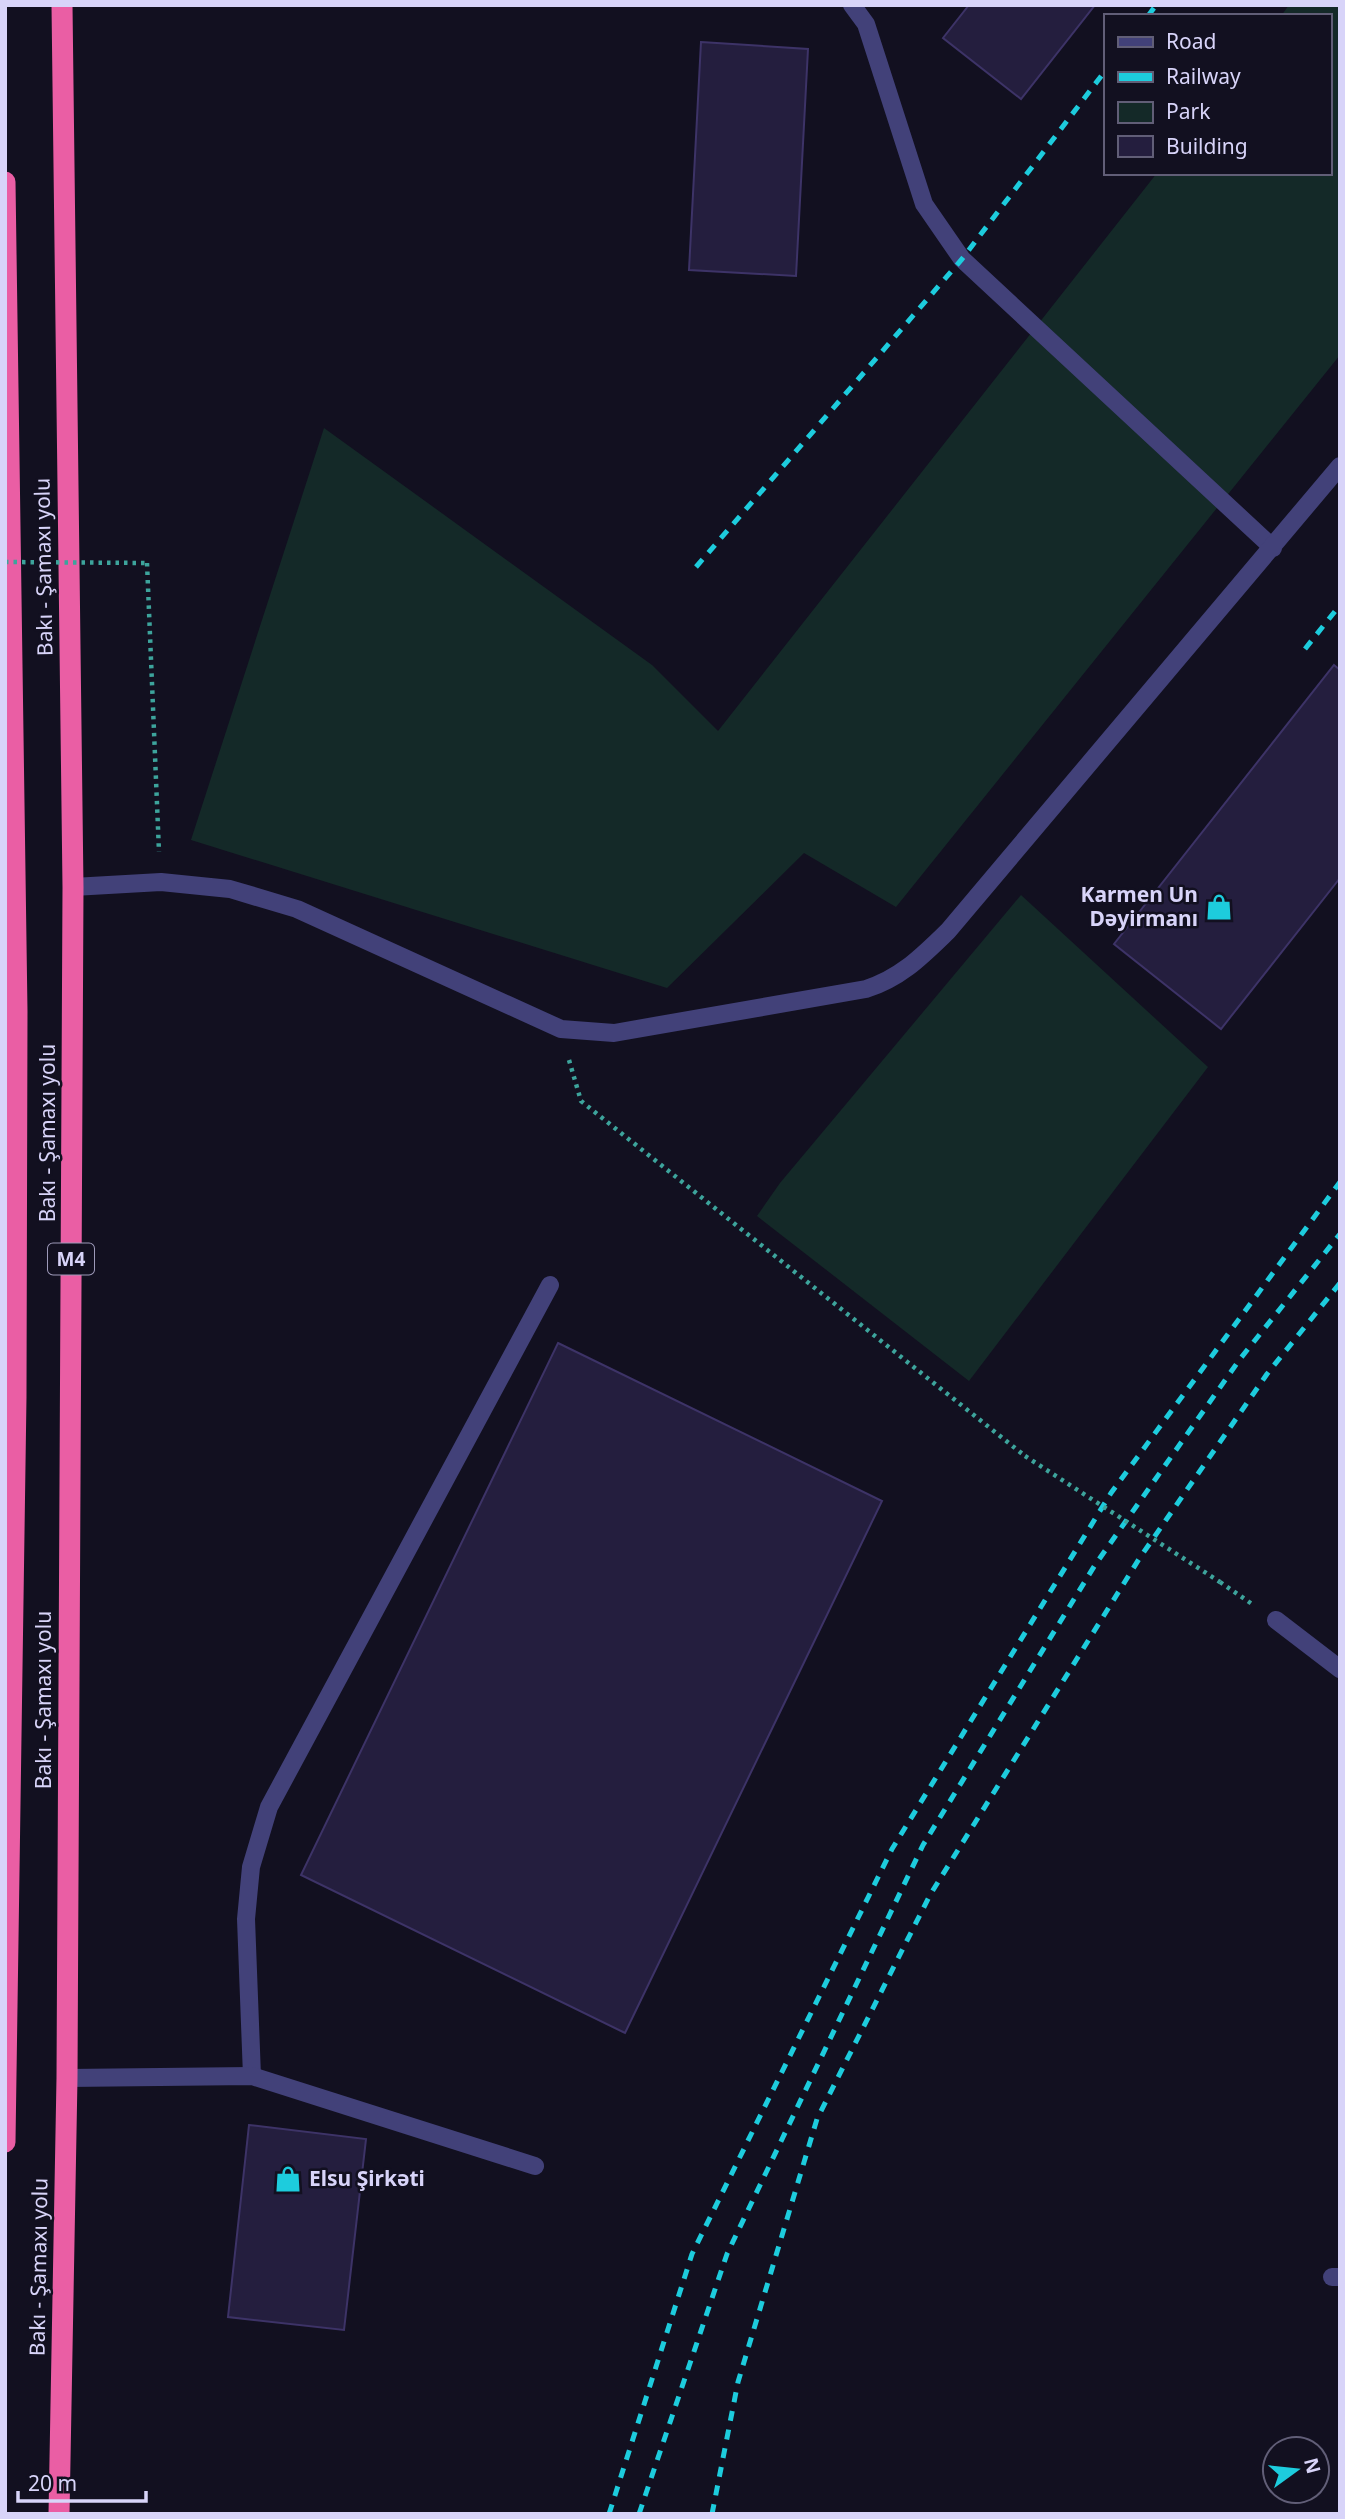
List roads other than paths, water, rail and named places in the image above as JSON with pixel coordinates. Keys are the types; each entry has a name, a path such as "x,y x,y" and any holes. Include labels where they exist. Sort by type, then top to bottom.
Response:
{"highway":[{"name":"Bakı - Şamaxı yolu","path":"59,2514 67,2078 74,887 62,5"},
{"name":"Bakı - Şamaxı yolu","path":"5,183 11,1010 5,2142"}],"street":[{"path":"852,5 866,24 924,204 962,259 1273,548"},
{"path":"74,887 161,882 230,889 297,909 561,1029 614,1033 866,989 888,982 915,963 948,931 1340,466"},
{"path":"252,2076 246,1919 251,1867 269,1807 550,1285"},
{"path":"1276,1620 1340,1668"},
{"path":"67,2078 252,2076 535,2165"}],"railway":[{"path":"1149,14 1156,5"},
{"path":"696,567 962,259 1104,72"},
{"path":"1305,649 1340,605"},
{"path":"609,2514 692,2254 892,1849 1111,1493 1340,1182"},
{"path":"639,2514 727,2254 923,1845 1095,1565 1240,1359 1340,1234"},
{"path":"712,2514 738,2382 817,2119 930,1895 1139,1559 1267,1374 1340,1283"}],"place":[{"name":"Karmen Un Dəyirmanı","path":"1219,907"},
{"name":"Elsu Şirkəti","path":"288,2179"}]}
